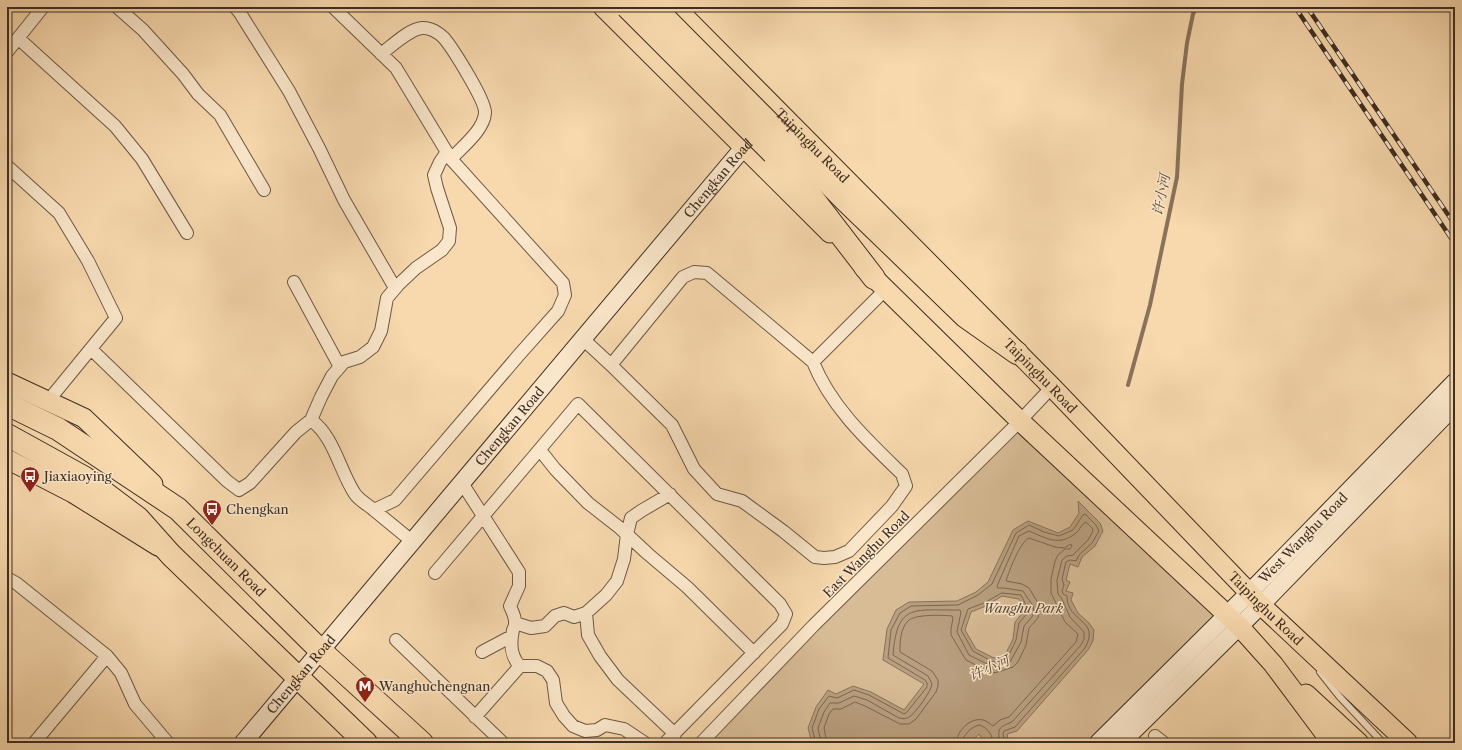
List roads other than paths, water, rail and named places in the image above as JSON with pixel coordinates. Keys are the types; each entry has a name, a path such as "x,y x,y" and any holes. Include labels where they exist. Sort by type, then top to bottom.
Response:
{"highway":[{"path":"627,7 780,147 844,199 966,317 1017,353"},
{"path":"654,7 780,147 794,174 880,284"},
{"name":"Longchuan Road","path":"7,404 58,429 178,509 321,650 422,743"},
{"path":"7,435 85,478 138,518 171,555 366,743"}],"main road":[{"path":"603,7 880,284 1020,421 1233,620 1273,664 1358,743"},
{"name":"Taipinghu Road","path":"675,7 1052,387 1255,599 1290,634 1408,743"},
{"path":"7,382 84,418 178,509"},
{"path":"7,459 73,493 171,555"},
{"path":"1273,664 1332,743"}],"street":[{"path":"7,52 43,7"},
{"path":"118,7 130,11 143,30 170,59 198,94 220,115 264,190"},
{"path":"235,7 289,92 319,148 344,200 395,288"},
{"path":"333,7 396,68 449,155 563,284 564,295 558,311 395,500 374,510"},
{"path":"91,349 227,481 239,490 250,483 296,432 311,420 332,376 344,362 360,357 373,347 381,331 387,298 395,288 416,268 442,250 449,241 450,228 434,175 440,162 482,126 486,112 480,95 443,38 433,30 423,28 410,32 381,54"},
{"path":"18,38 115,126 142,159 187,233"},
{"name":"Chengkan Road","path":"243,743 744,147 780,112"},
{"path":"7,166 59,213 88,261 116,318 48,401"},
{"path":"583,339 672,426 694,469 717,494 742,501 815,556 824,558 849,551 892,506 906,486 902,474 846,416 830,395 813,362 707,273 694,272 683,277 611,365"},
{"path":"294,282 340,367"},
{"path":"813,362 880,284"},
{"name":"West Wanghu Road","path":"1255,599 1455,382"},
{"name":"East Wanghu Road","path":"701,743 813,626 1020,421 1052,387"},
{"path":"435,572 484,517 578,404 780,604 786,614 782,624 669,740 618,680 600,656 588,635 586,613"},
{"name":"West Wanghu Road","path":"1098,743 1233,620 1455,405"},
{"path":"311,420 318,425 333,449 355,494 413,542"},
{"path":"540,450 555,469 588,503 627,534 687,587 754,653"},
{"path":"462,483 520,572 519,586 510,606 515,623 512,636 513,655 515,661 520,666 537,666 547,671 553,680 556,703 564,716 574,726 585,731 597,730 605,725 624,729 645,743"},
{"path":"515,623 531,628 545,626 555,616 564,613 574,617 586,613 606,595 617,581 624,560 627,534 631,518 670,494"},
{"path":"7,578 16,582 107,656 121,672 135,704 168,743"},
{"name":"West Wanghu Road","path":"1121,743 1233,620"},
{"path":"482,652 512,636"},
{"path":"396,640 503,743"},
{"path":"34,743 107,656"},
{"path":"475,717 520,666"}],"lane":[{"path":"1290,634 1339,696 1383,743"}],"water":[{"path":"1078,501 1100,523 1103,531 1095,546 1082,557 1078,567 1070,564 1066,580 1070,582 1066,591 1073,593 1071,600 1078,613 1094,630 1093,641 1088,650 1017,731 1007,734 1009,743 985,743 979,734 970,743 812,743 808,728 816,707 828,690 836,694 853,686 871,692 904,710 924,684 883,660 887,629 896,610 909,602 957,601 976,592 988,582 1013,530 1028,521 1058,533 1070,527 1079,513","holes":["1002,596 1019,599 1025,610 1015,622 1013,639 1005,655 994,658 976,649 965,630 971,612 986,606"]}],"waterway":[{"name":"许小河","path":"1128,385 1150,305 1177,177 1182,84 1187,43 1193,14 1197,7"}],"railway":[{"path":"1295,7 1455,244"},
{"path":"1307,7 1455,225"}],"place":[{"name":"Jiaxiaoying","path":"30,493"},
{"name":"Chengkan","path":"212,526"},
{"name":"Wanghuchengnan","path":"365,703"}],"park label":[{"name":"Wanghu Park","path":"1023,608"}]}
